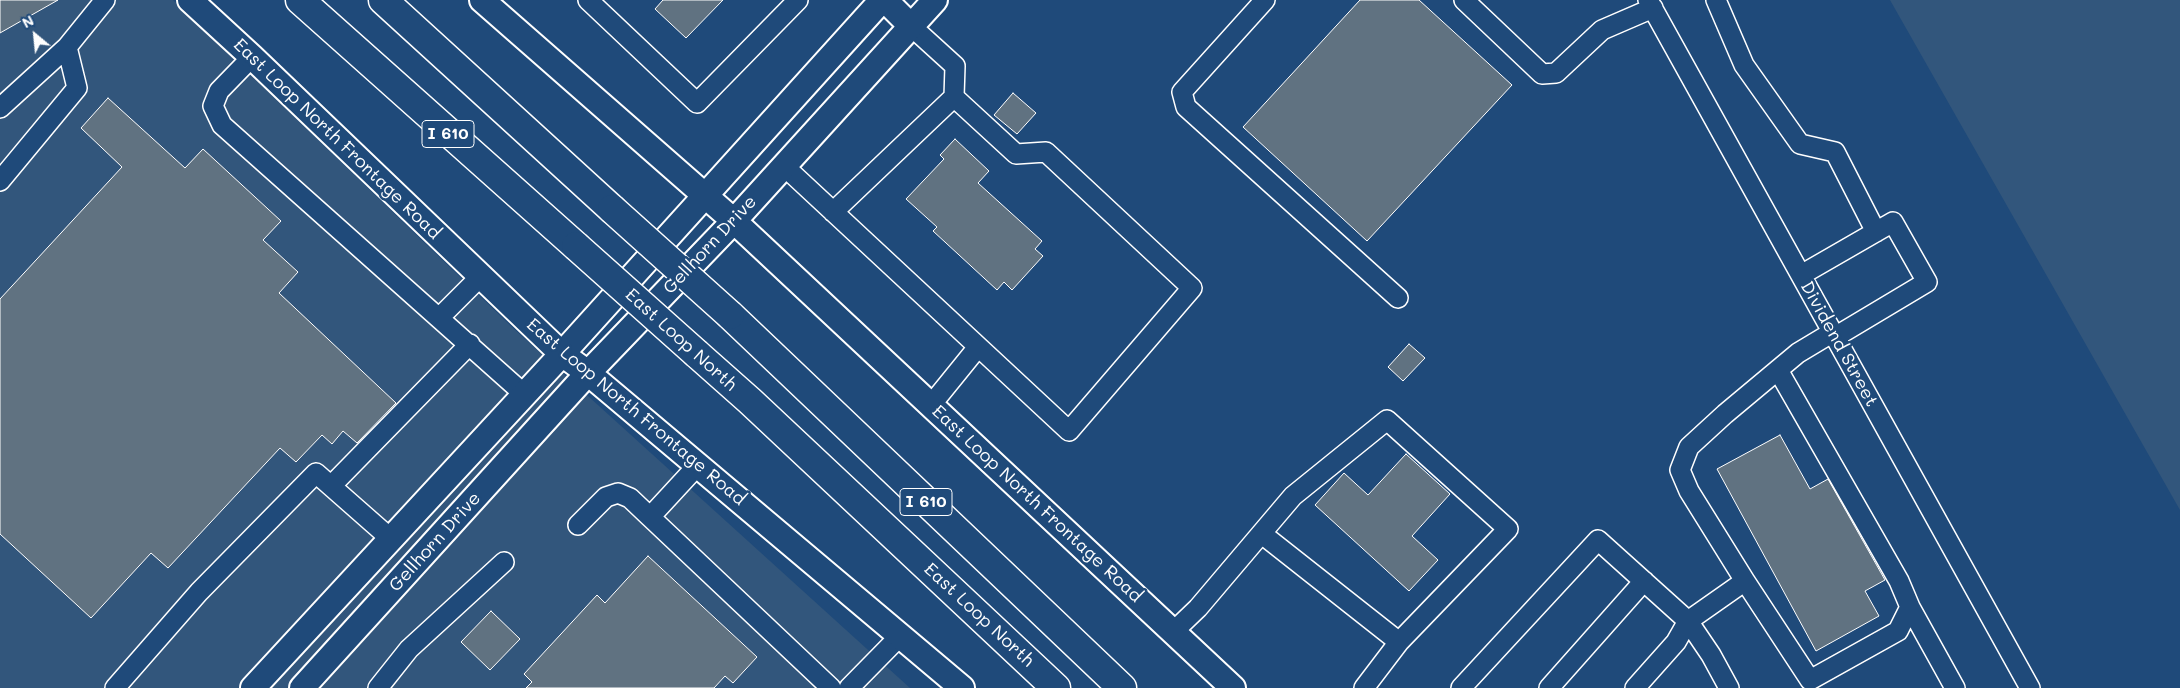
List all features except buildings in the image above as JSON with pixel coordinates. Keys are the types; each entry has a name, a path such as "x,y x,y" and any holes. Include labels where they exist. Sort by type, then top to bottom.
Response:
{"highway":[{"path":"292,0 321,21"},
{"name":"East Loop North","path":"300,0 321,21 750,401 1056,688"},
{"name":"I 610","path":"383,0 730,315 1122,688"},
{"path":"409,0 477,86"}],"main road":[{"name":"East Loop North Frontage Road","path":"190,0 562,354 588,373 901,635 954,685"},
{"name":"East Loop North Frontage Road","path":"482,0 734,221 1233,688"},
{"name":"Gellhorn Drive","path":"253,688 562,354 883,0"},
{"path":"883,0 911,26"},
{"name":"Gellhorn Drive","path":"302,688 588,373 734,221 935,0"},
{"path":"391,539 418,561"}],"street":[{"path":"0,108 66,47 105,0"},
{"path":"588,0 697,102 798,0"},
{"path":"1266,0 1182,92 1186,107 1398,298"},
{"path":"1464,0 1542,74 1556,73 1602,30 1650,4"},
{"path":"1716,0 1744,65 1800,144 1835,152 1876,232"},
{"name":"Dividend Street","path":"1650,4 2030,688"},
{"path":"833,212 954,97 955,66 911,26"},
{"path":"0,181 77,88 66,47"},
{"path":"252,57 219,91 213,106 222,125 440,317 524,394"},
{"path":"784,166 1068,431 1192,288 1046,152 1016,154 954,97"},
{"path":"1801,275 1892,222 1927,282 1834,335 1798,353 1689,447 1680,470 1689,491 1744,581 1815,684 1898,631 1910,607"},
{"path":"440,317 481,276"},
{"path":"331,486 470,344"},
{"path":"931,406 978,348"},
{"path":"1778,370 1899,581 1910,607 1955,688"},
{"path":"1174,632 1198,608 1294,496 1387,420 1508,529 1399,642 1364,688"},
{"path":"650,516 698,465"},
{"path":"115,688 199,592 316,474 391,539"},
{"path":"578,524 602,500 618,493 630,498 831,688"},
{"path":"1262,534 1399,642"},
{"path":"1461,688 1598,540 1688,621 1711,655 1729,688"},
{"path":"378,688 409,649 504,562"},
{"path":"1548,688 1644,581"},
{"path":"1635,688 1676,642 1688,621 1744,581"},
{"path":"849,688 901,635"}],"shaded area":[{"path":"0,0 173,0 513,328 910,688 0,688"},
{"path":"1890,0 2180,0 2180,510"}]}
